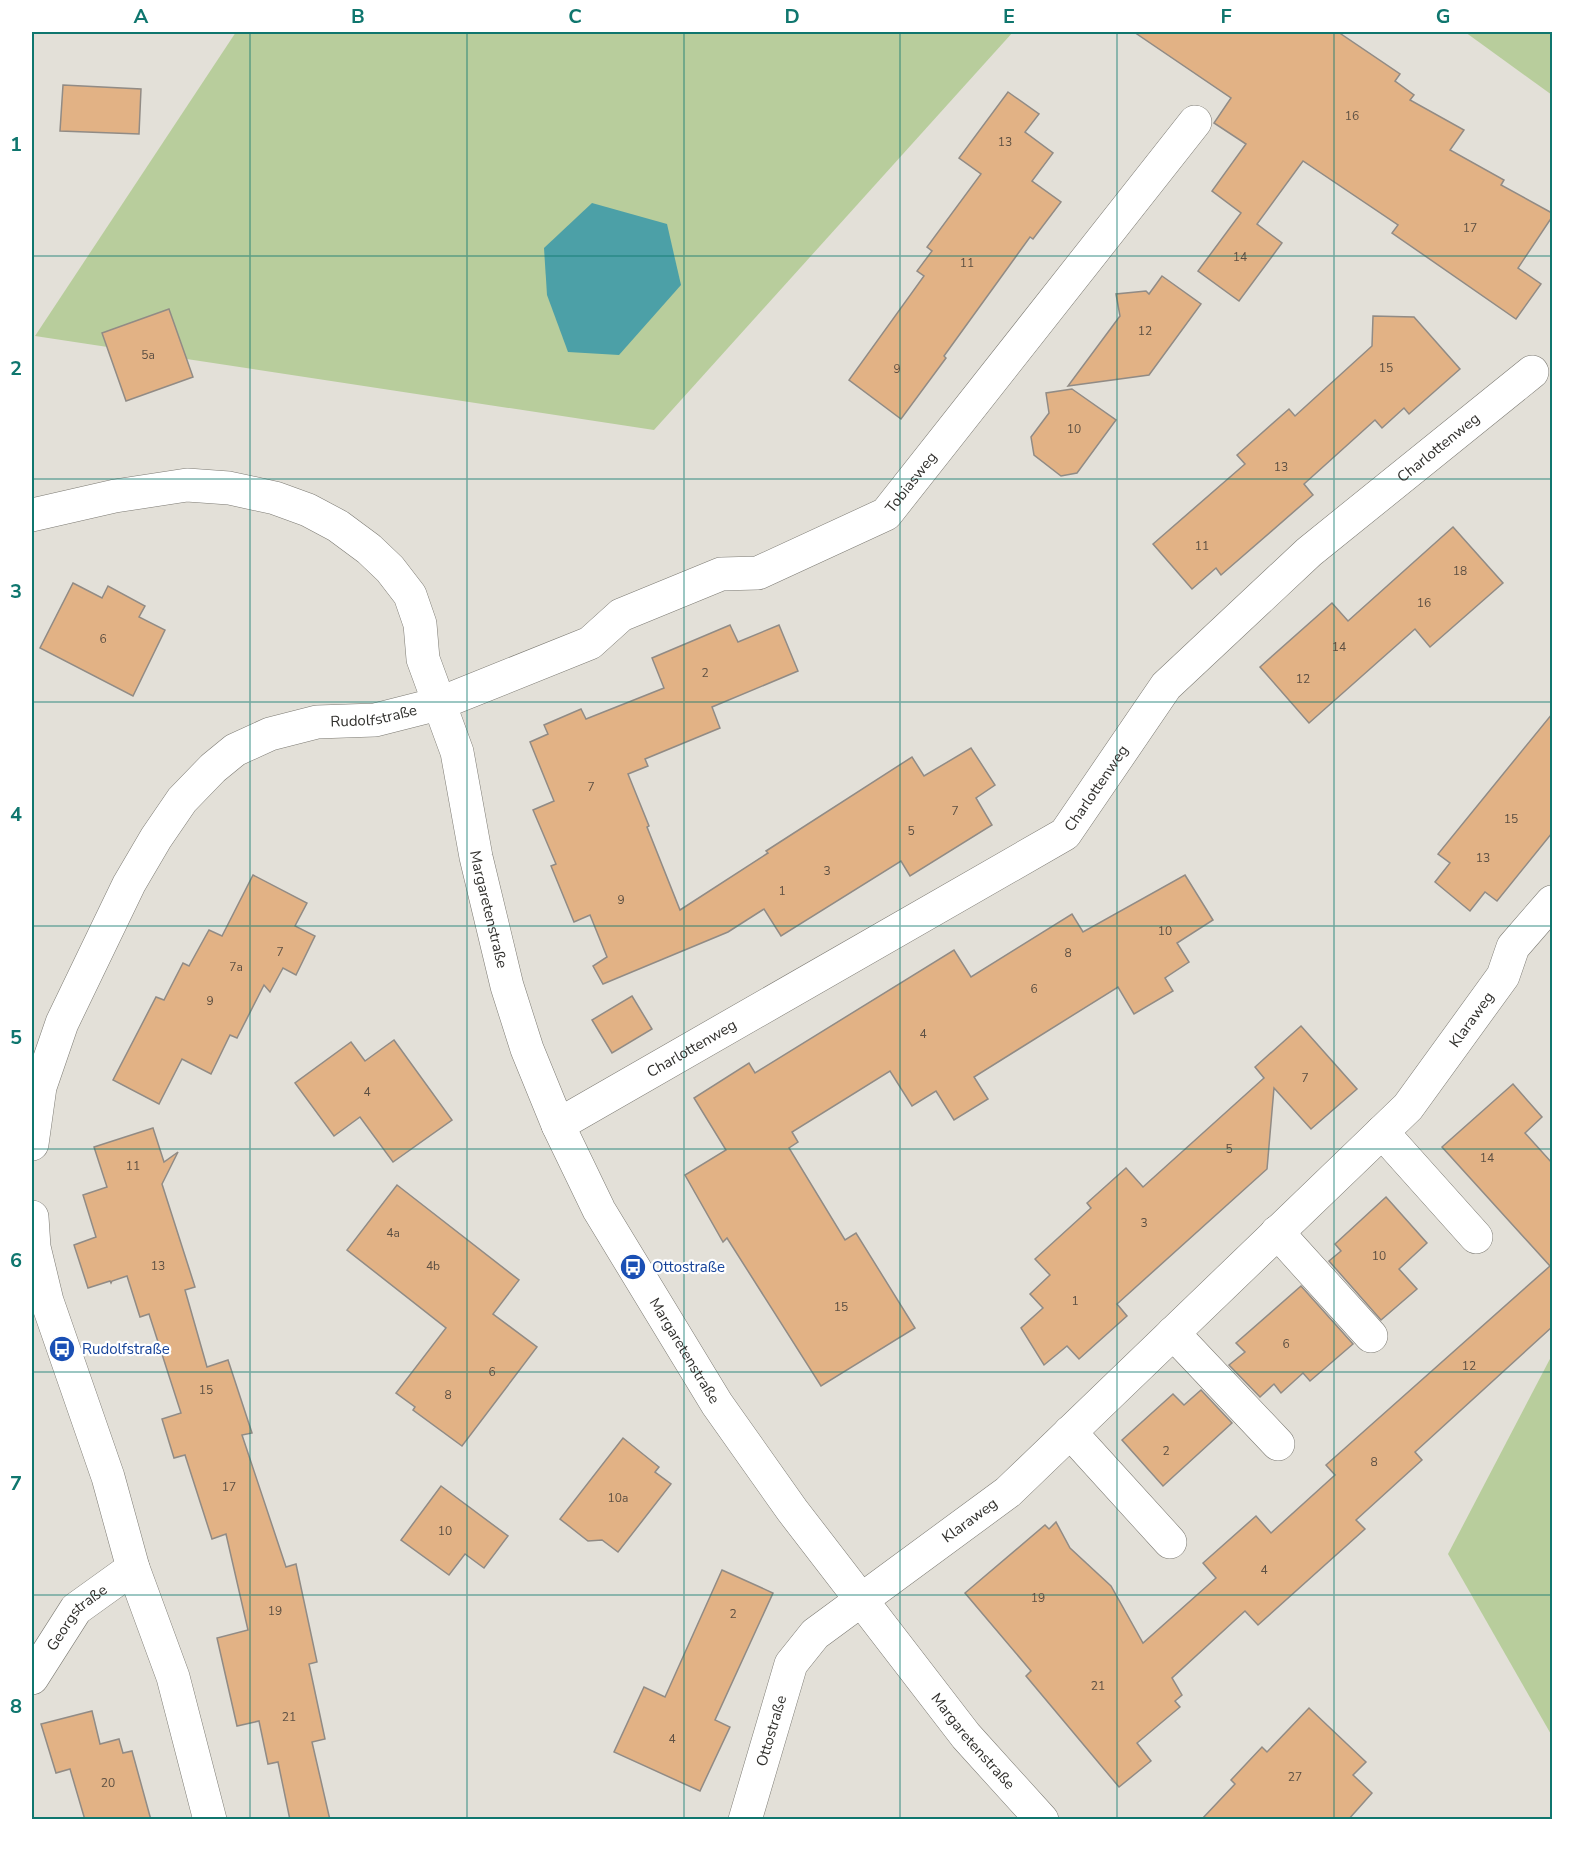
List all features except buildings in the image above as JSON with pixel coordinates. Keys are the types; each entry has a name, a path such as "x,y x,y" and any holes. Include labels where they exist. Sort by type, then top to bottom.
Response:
{"street":[{"name":"Tobiasweg","path":"438,704 590,643 621,615 721,574 758,573 886,514 1195,122"},
{"name":"Charlottenweg","path":"558,1125 1065,834 1166,686 1309,552 1532,372"},
{"name":"Rudolfstraße","path":"32,515 115,495 187,485 240,491 275,498 308,510 338,526 369,549 390,568 410,595 420,624 423,659 438,704 375,720 317,722 270,734 235,750 213,768 182,800 129,884 62,1023 40,1087 32,1144"},
{"name":"Margaretenstraße","path":"438,704 457,752 476,857 507,986 527,1049 558,1125 599,1210 717,1404 861,1601 966,1736 1042,1820"},
{"name":"Klaraweg","path":"861,1601 1008,1492 1408,1107 1503,976 1513,946 1552,902"},
{"path":"1382,1132 1476,1237"},
{"path":"32,1217 34,1247 46,1301 108,1477 133,1568 173,1677 210,1820"},
{"path":"1277,1232 1371,1335"},
{"path":"1173,1332 1278,1444"},
{"path":"1070,1432 1170,1542"},
{"name":"Georgstraße","path":"32,1678 76,1609 133,1568"},
{"name":"Ottostraße","path":"745,1820 791,1664 815,1634 861,1601"}],"green space":[{"path":"236,32 1013,32 654,430 35,336"},
{"path":"1465,32 1552,32 1552,95"},
{"path":"1552,1355 1552,1736 1448,1554"}],"water":[{"path":"592,203 667,224 681,285 619,355 568,352 547,295 544,248"}],"place":[{"name":"Ottostraße","path":"633,1267"},
{"name":"Rudolfstraße","path":"62,1349"}]}
